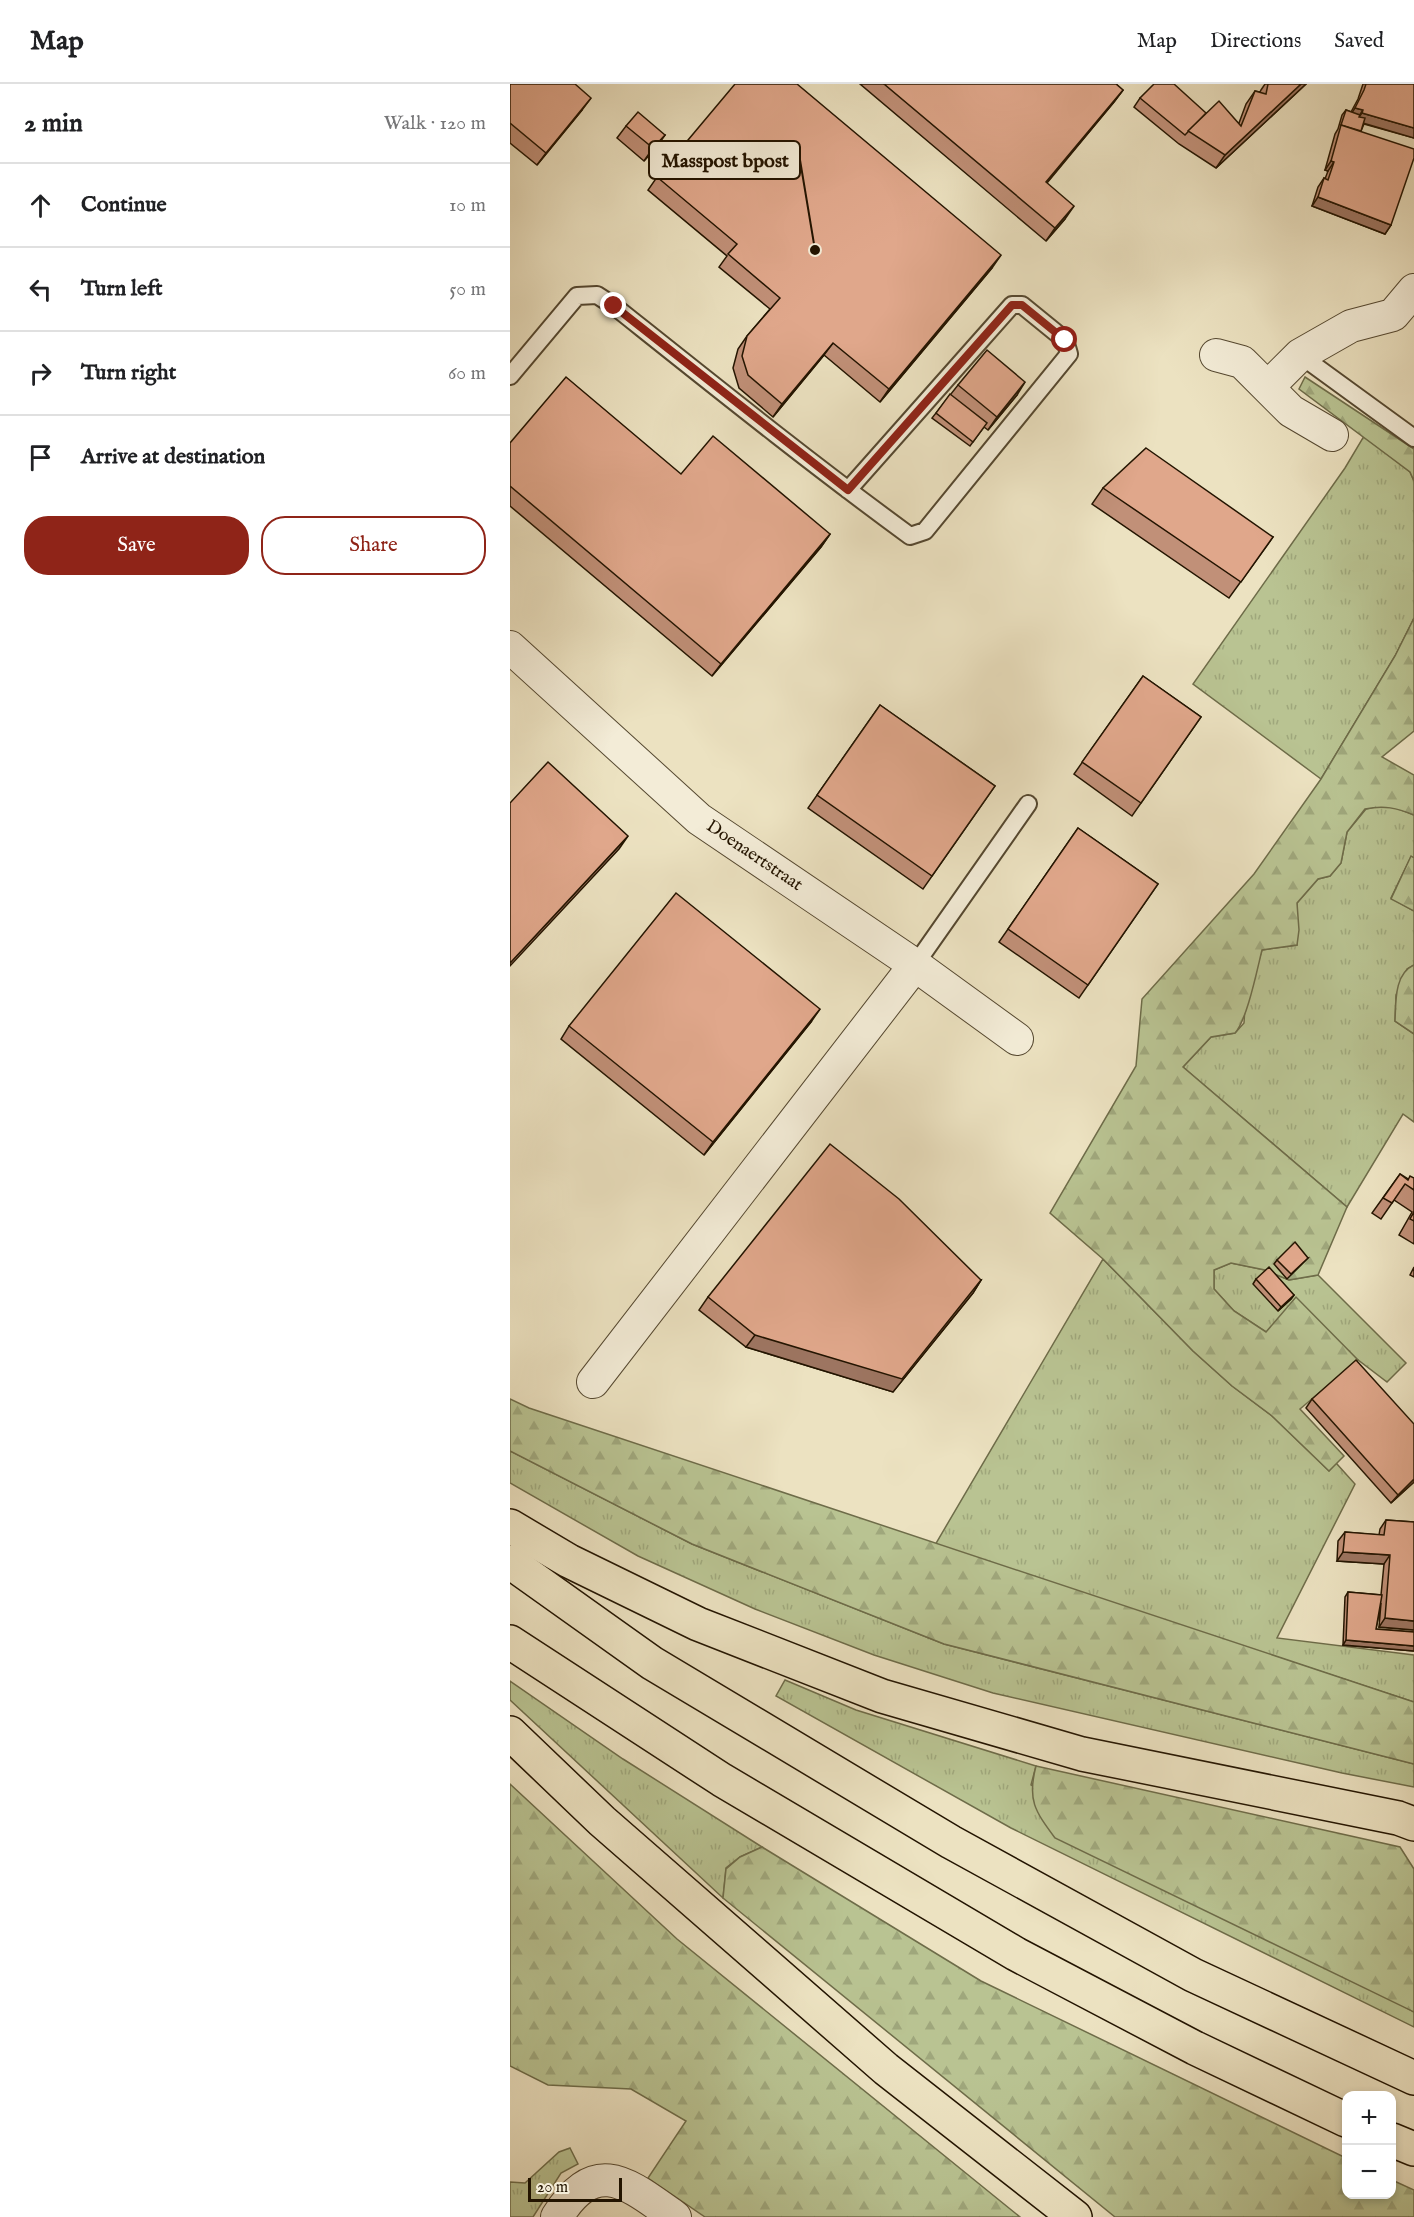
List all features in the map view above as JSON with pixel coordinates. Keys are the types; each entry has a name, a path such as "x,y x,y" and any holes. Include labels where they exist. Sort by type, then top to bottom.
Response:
{"highway":[{"path":"510,1526 569,1561 698,1624 882,1695 1082,1754 1409,1820"},
{"path":"510,1562 652,1663 951,1842 1193,1975 1414,2078"},
{"path":"510,1642 722,1780 1016,1954 1195,2048 1342,2118"},
{"path":"510,1733 602,1821 878,2061 1075,2217"},
{"path":"1396,2142 1414,2149"}],"street":[{"path":"1269,386 1300,355 1351,326 1393,315 1414,290"},
{"path":"1216,355 1242,362 1292,411 1332,435"},
{"name":"Doenaertstraat","path":"510,647 699,819 915,965 1017,1039"},
{"path":"593,1382 915,965"},
{"path":"557,2217 573,2193 585,2184 600,2179 615,2180 644,2195 675,2217"}],"lane":[{"path":"510,376 577,296 597,295 848,490 910,536 925,531 1069,354 1065,340 1022,305 1012,305 848,490"},
{"path":"1300,355 1414,438"},
{"path":"915,965 1028,804"}],"green space":[{"path":"1305,377 1414,449 1414,481 1410,472 1299,389"},
{"path":"1364,436 1410,472 1414,481 1414,618 1395,656 1321,779 1193,684 1345,468"},
{"path":"1414,618 1414,731 1382,757 1414,775 1414,815 1390,808 1365,809 1347,832 1341,863 1330,876 1318,879 1297,903 1299,930 1297,945 1262,950 1244,1017 1235,1033 1211,1037 1183,1067 1347,1207 1318,1275 1289,1280 1265,1270 1231,1263 1214,1270 1214,1289 1234,1311 1266,1332 1296,1297 1358,1360 1300,1409 1344,1456 1329,1471 1272,1416 1232,1386 1193,1351 1103,1259 1050,1213 1136,1066 1142,999 1254,874 1321,779 1395,656"},
{"path":"1380,806 1396,808 1414,815 1414,858 1411,857 1391,898 1414,911 1414,965 1407,969 1396,995 1395,1021 1414,1034 1414,1122 1403,1114 1347,1207 1183,1067 1211,1037 1235,1033 1244,1023 1245,1006 1262,950 1297,945 1297,903 1318,879 1330,876 1341,863 1347,832 1366,809"},
{"path":"1411,856 1414,858 1414,911 1391,899"},
{"path":"1414,965 1414,1034 1395,1021 1399,982 1407,969"},
{"path":"1103,1259 1193,1351 1232,1386 1272,1416 1329,1471 1336,1463 1355,1484 1277,1638 1414,1655 1414,1702 935,1545"},
{"path":"1231,1263 1265,1270 1289,1280 1318,1275 1406,1363 1387,1382 1358,1360 1266,1332 1234,1311 1214,1289 1214,1270"},
{"path":"510,1399 529,1408 1414,1702 1414,1764 944,1644 692,1544 510,1451"},
{"path":"510,1451 692,1544 944,1644 1414,1764 1414,1787 1342,1773 993,1693 874,1655 755,1609 638,1556 510,1483"},
{"path":"785,1680 856,1710 1036,1766 1031,1785 1414,2012 1414,2027 1011,1828 776,1696"},
{"path":"510,1681 623,1759 762,1847 740,1857 726,1868 723,1898 510,1700"},
{"path":"1036,1766 1400,1847 1414,1869 1414,2012 1055,1838 1035,1805 1032,1788"},
{"path":"510,1784 677,1939 1020,2217 705,2217 648,2178 686,2121 631,2089 548,2085 510,2066"},
{"path":"762,1847 981,1981 1342,2156 1342,2199 1396,2199 1396,2182 1414,2190 1414,2217 1115,2217 723,1898 726,1869 740,1857"},
{"path":"570,2148 578,2164 561,2173 533,2217 510,2217 510,2182 525,2183 559,2152"}],"building":[{"path":"510,84 575,84 591,98 546,153 510,123"},
{"path":"735,84 797,84 1001,255 889,389 833,343 782,404 748,375 742,356 747,336 780,298 728,254 737,244 657,177"},
{"path":"884,84 1116,84 1123,90 1046,182 1074,206 1055,228"},
{"path":"1154,84 1174,84 1206,113 1185,135 1140,98"},
{"path":"1268,84 1301,84 1225,155 1188,131 1219,101 1241,126 1255,91 1266,94"},
{"path":"1366,84 1414,84 1414,128 1362,113 1363,110 1355,108"},
{"path":"1346,110 1365,118 1361,131 1341,125"},
{"path":"638,112 665,135 653,148 626,126"},
{"path":"1341,125 1414,149 1414,158 1391,225 1318,197 1324,178 1328,180 1334,162 1331,161"},
{"path":"987,350 1025,382 997,417 958,385"},
{"path":"566,377 681,474 713,436 830,534 721,664 510,486 510,443"},
{"path":"950,394 987,423 973,442 936,413"},
{"path":"1146,448 1273,537 1241,582 1103,488"},
{"path":"1143,676 1201,717 1141,803 1082,762"},
{"path":"880,705 995,786 932,876 817,795"},
{"path":"548,762 628,836 510,963 510,803"},
{"path":"1078,828 1158,884 1088,985 1008,929"},
{"path":"676,893 820,1009 713,1142 569,1026"},
{"path":"830,1144 899,1199 981,1280 902,1379 755,1335 708,1297"},
{"path":"1400,1174 1408,1180 1410,1176 1414,1178 1414,1190 1405,1184 1392,1203 1383,1198"},
{"path":"1295,1242 1308,1258 1291,1274 1277,1260"},
{"path":"1269,1267 1294,1295 1281,1307 1256,1279"},
{"path":"1356,1360 1414,1424 1414,1479 1398,1495 1312,1399"},
{"path":"1386,1520 1414,1522 1414,1621 1385,1618 1390,1555 1343,1552 1345,1532 1384,1535"},
{"path":"1348,1592 1382,1595 1376,1629 1414,1632 1414,1646 1346,1640"}],"place":[{"name":"Masspost bpost","path":"815,250"}],"route":[{"path":"614,306 848,490 1012,305 1022,305 1065,340"}]}
